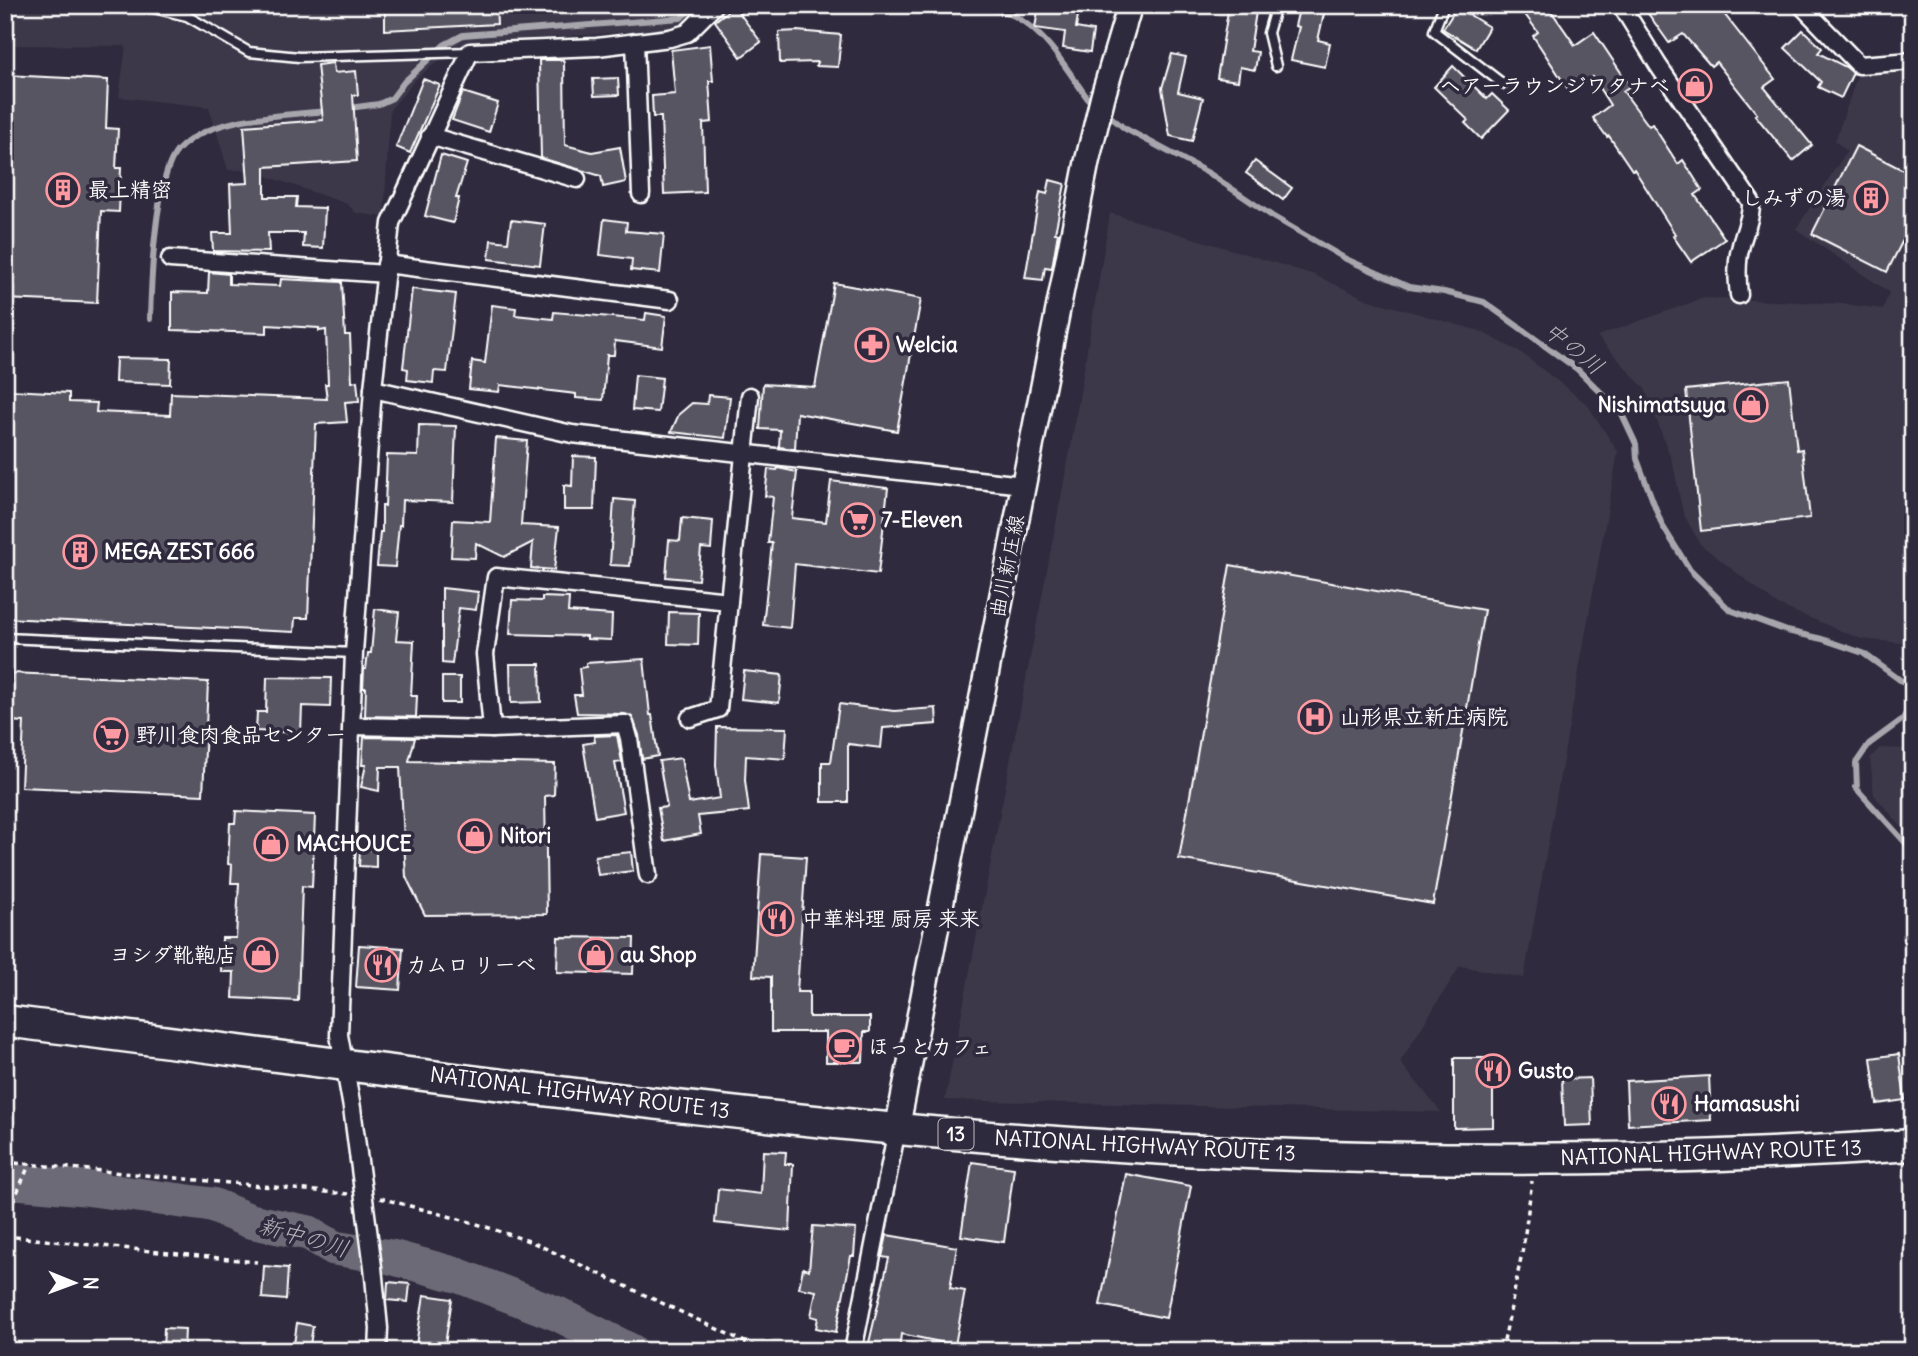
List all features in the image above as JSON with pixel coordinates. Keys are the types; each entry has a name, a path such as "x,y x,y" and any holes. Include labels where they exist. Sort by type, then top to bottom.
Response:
{"highway":[{"name":"NATIONAL HIGHWAY ROUTE 13","path":"5,1021 731,1112 897,1129 1187,1151 1533,1158 1739,1154 1913,1145"}],"main road":[{"name":"曲川新庄線","path":"897,1129 1087,162 1130,5"}],"street":[{"path":"379,1351 373,1267 352,1108 339,1035 354,653 373,389 391,223 470,52 597,47 687,33 715,5"},
{"path":"1621,5 1658,65 1751,202 1752,210 1740,250 1737,273 1739,295"},
{"path":"1801,5 1859,65 1913,61"},
{"path":"635,42 641,194"},
{"path":"430,136 577,179"},
{"path":"170,259 386,269 670,300"},
{"path":"373,389 572,434 1023,485"},
{"path":"690,718 718,709 750,396"},
{"path":"492,729 485,654 496,578 729,601"},
{"path":"352,726 492,729 625,724 648,875"},
{"path":"853,1351 897,1129"}],"lane":[{"path":"141,5 187,16 249,52 299,57 470,52"},
{"path":"1276,5 1268,33 1276,66"},
{"path":"1444,5 1433,31 1503,85"},
{"path":"5,638 354,653"}],"path":[{"path":"1502,1351 1529,1210 1533,1158"},
{"path":"5,1162 415,1206 509,1233 764,1351"},
{"path":"5,1220 30,1163"},
{"path":"5,1237 257,1262"}],"shaded area":[{"path":"5,5 703,5 689,20 670,29 459,44 416,79 390,110 384,217 356,213 347,204 249,170 228,170 209,107 119,97 126,46 5,45"},
{"path":"1913,68 1913,644 1861,639 1778,605 1700,544 1683,513 1673,464 1645,389 1597,336 1704,298 1843,304 1883,309 1889,292 1796,229 1847,151 1835,141 1859,71"},
{"path":"1110,213 1312,274 1369,300 1480,331 1520,352 1587,404 1618,452 1524,978 1460,966 1400,1062 1441,1112 945,1100 1072,440"},
{"path":"1880,748 1913,749 1913,840 1874,795 1870,758"}],"building":[{"path":"385,5 496,5 497,24 385,30"},
{"path":"1039,5 1079,9 1076,28 1093,31 1090,52 1063,48 1065,32 1035,28"},
{"path":"1229,5 1257,5 1250,51 1258,52 1255,70 1240,67 1238,81 1217,78"},
{"path":"1300,5 1326,5 1318,40 1330,43 1325,67 1291,60 1299,27 1295,26"},
{"path":"1518,5 1547,5 1575,45 1594,32 1630,86 1623,91 1649,126 1652,124 1678,164 1683,160 1702,190 1695,195 1725,239 1691,262 1634,169 1632,170 1593,118 1610,105 1592,77 1570,92 1533,36 1538,32"},
{"path":"1642,5 1717,5 1775,79 1764,87 1812,145 1793,161 1716,62 1711,66 1683,34 1669,43"},
{"path":"734,6 761,42 741,57 715,21"},
{"path":"1457,7 1489,27 1476,49 1443,29"},
{"path":"1803,30 1822,48 1818,53 1853,73 1841,98 1818,87 1821,82 1785,48"},
{"path":"779,32 841,35 838,67 816,66 817,62 780,63"},
{"path":"710,45 712,122 703,123 705,192 664,194 661,117 653,117 652,96 675,94 671,50"},
{"path":"1172,54 1186,57 1178,92 1203,98 1192,141 1170,136 1162,88"},
{"path":"539,60 564,62 565,145 592,152 620,147 626,182 603,187 601,176 541,158"},
{"path":"333,63 334,73 356,71 358,95 353,95 357,161 265,167 265,197 297,197 296,207 325,208 323,248 303,247 304,233 268,233 269,252 213,251 212,233 232,233 230,184 248,183 244,126 323,120 317,65"},
{"path":"1453,66 1487,99 1492,94 1509,110 1481,139 1465,123 1468,120 1434,87"},
{"name":"最上精密","path":"5,75 108,80 106,128 118,129 116,168 121,168 119,212 101,211 97,303 5,299"},
{"path":"618,78 619,95 594,96 593,79"},
{"path":"423,79 440,85 410,153 396,147"},
{"path":"463,92 498,103 489,132 452,120"},
{"name":"しみずの湯","path":"1856,146 1913,175 1913,220 1887,272 1812,234"},
{"path":"441,155 467,163 456,198 459,198 453,223 425,216"},
{"path":"1255,161 1292,188 1283,200 1246,173"},
{"path":"1050,180 1065,184 1055,233 1058,233 1052,268 1045,267 1043,280 1025,278 1040,192 1047,194"},
{"path":"604,219 627,222 626,231 664,234 660,273 631,270 632,259 600,255"},
{"path":"511,220 545,224 540,265 489,259 491,240 508,242"},
{"path":"209,272 229,274 229,284 280,286 281,279 342,282 345,335 350,335 352,382 357,381 359,401 345,402 347,422 316,424 308,618 295,618 294,632 5,618 5,485 10,390 69,393 69,402 97,403 96,412 170,415 171,393 327,399 326,330 267,325 267,333 172,330 172,292 208,293"},
{"path":"834,283 921,299 897,431 797,413 795,449 779,447 780,430 760,429 763,384 815,387"},
{"path":"412,289 456,294 447,372 434,371 433,383 407,380 408,369 403,368"},
{"path":"492,305 516,308 515,315 553,319 554,312 645,320 646,313 666,316 662,347 615,341 614,355 607,355 603,400 500,385 499,392 469,389 472,361 485,363"},
{"path":"116,358 171,359 170,384 115,382"},
{"path":"635,375 662,378 658,412 632,410"},
{"path":"1789,379 1797,450 1802,449 1810,518 1701,531 1686,390"},
{"path":"708,395 730,397 725,438 671,432 679,414 692,403 707,404"},
{"path":"419,425 456,426 453,502 402,500 395,567 377,566 382,532 382,506 385,506 387,455 418,456"},
{"path":"496,438 527,441 521,525 559,527 554,570 531,568 533,542 504,557 476,543 475,558 451,557 453,520 490,522"},
{"path":"573,456 596,457 594,510 564,510 564,485 572,486"},
{"path":"768,469 797,472 792,518 826,522 831,481 888,488 878,574 795,564 790,628 763,625 772,543 768,543 773,497 765,496"},
{"path":"614,499 635,501 630,566 610,565"},
{"path":"682,518 713,521 711,549 701,548 698,580 666,577 669,540 680,541"},
{"path":"1230,565 1484,610 1433,904 1179,859"},
{"path":"442,588 478,592 476,610 459,608 452,664 442,663"},
{"path":"542,597 569,598 568,612 612,615 611,640 587,639 587,636 510,634 512,600 542,601"},
{"path":"375,609 399,612 396,640 414,641 411,696 417,696 416,717 365,716 364,669 368,653 371,653"},
{"path":"669,612 699,613 698,645 668,644"},
{"path":"644,659 658,756 642,759 639,735 632,717 625,714 577,713 574,695 582,695 579,668 586,667 586,663"},
{"path":"510,664 540,664 541,702 511,703"},
{"path":"744,671 782,675 779,703 741,699"},
{"path":"12,673 208,682 203,795 21,787 24,722 10,721"},
{"path":"267,677 331,678 330,707 302,706 301,733 256,731 257,712 266,712"},
{"path":"442,677 460,677 460,703 442,703"},
{"path":"839,704 894,711 936,708 937,724 883,728 881,748 848,744 848,802 822,802 822,762 831,762"},
{"path":"717,727 787,728 785,759 746,756 745,780 749,811 698,816 701,834 664,841 658,808 667,807 659,761 681,758 689,803 720,798 716,765"},
{"path":"617,735 622,762 615,763 624,812 595,817 583,744 595,742 594,736"},
{"name":"Nitori","path":"364,737 415,738 409,761 555,764 554,795 545,796 547,914 425,915 406,877 400,767 380,767 379,791 361,787 366,765 362,765"},
{"path":"236,811 315,815 312,887 302,886 298,1001 233,998 234,972 221,972 222,938 236,938 239,883 231,883 232,865 228,864 230,823 235,823"},
{"path":"360,849 376,850 376,867 359,866"},
{"path":"631,852 633,871 598,875 595,856"},
{"path":"761,854 806,857 797,992 809,992 809,1017 870,1017 870,1032 864,1032 863,1062 826,1062 826,1032 771,1032 771,977 753,976"},
{"name":"au Shop","path":"558,937 634,938 633,974 557,972"},
{"path":"359,945 403,948 400,990 356,987"},
{"path":"1899,1054 1905,1100 1877,1104 1871,1058"},
{"path":"1454,1058 1493,1058 1493,1127 1454,1128"},
{"path":"1709,1076 1711,1120 1628,1125 1626,1081"},
{"path":"1590,1078 1592,1125 1564,1126 1562,1079"},
{"path":"763,1151 786,1152 785,1164 793,1164 790,1231 715,1223 718,1189 761,1194"},
{"path":"972,1162 1014,1168 1004,1242 961,1236"},
{"path":"1126,1174 1191,1186 1166,1318 1100,1305"},
{"path":"813,1226 856,1229 854,1256 851,1256 836,1332 816,1328 818,1318 811,1316 816,1291 799,1288 803,1268 809,1270"},
{"path":"887,1235 957,1247 950,1288 965,1291 955,1345 901,1334 899,1351 867,1351 889,1258 882,1257"},
{"path":"264,1266 288,1268 286,1300 262,1298"},
{"path":"388,1282 410,1284 408,1302 387,1300"},
{"path":"424,1295 452,1299 444,1351 415,1351"},
{"path":"297,1323 313,1326 309,1351 293,1351"},
{"path":"164,1328 185,1329 184,1351 163,1351"}],"waterway":[{"path":"349,108 379,104 392,98 404,82 444,45 463,35 681,18 694,5"},
{"name":"中の川","path":"965,5 1006,13 1029,26 1048,44 1088,99 1095,104"},
{"path":"150,319 159,205 170,163 178,150 192,138 228,124 269,116 327,111"},
{"name":"中の川","path":"1106,113 1124,128 1210,174 1272,216 1346,259 1409,287 1484,302 1577,369 1621,412 1636,444 1637,459 1662,525 1690,570 1730,610 1787,631 1863,653 1907,685 1911,704 1903,719 1869,744 1856,763 1857,789 1855,787 1913,851"},
{"name":"新中の川","path":"5,1181 84,1188 212,1205 250,1221 309,1233 334,1248 391,1257 457,1275 558,1314 631,1351"}],"place":[{"name":"ヘアーラウンジワタナベ","path":"1695,86"},
{"name":"最上精密","path":"63,190"},
{"name":"しみずの湯","path":"1871,198"},
{"name":"Welcia","path":"872,345"},
{"name":"Nishimatsuya","path":"1751,405"},
{"name":"7-Eleven","path":"858,520"},
{"name":"MEGA ZEST 666","path":"80,552"},
{"name":"山形県立新庄病院","path":"1315,717"},
{"name":"野川食肉食品センター","path":"111,735"},
{"name":"Nitori","path":"475,836"},
{"name":"MACHOUCE","path":"271,844"},
{"name":"中華料理 厨房 来来","path":"777,919"},
{"name":"ヨシダ靴鞄店","path":"261,955"},
{"name":"au Shop","path":"596,955"},
{"name":"カムロ リーベ","path":"382,965"},
{"name":"ほっとカフェ","path":"844,1047"},
{"name":"Gusto","path":"1493,1071"},
{"name":"Hamasushi","path":"1669,1104"}]}
